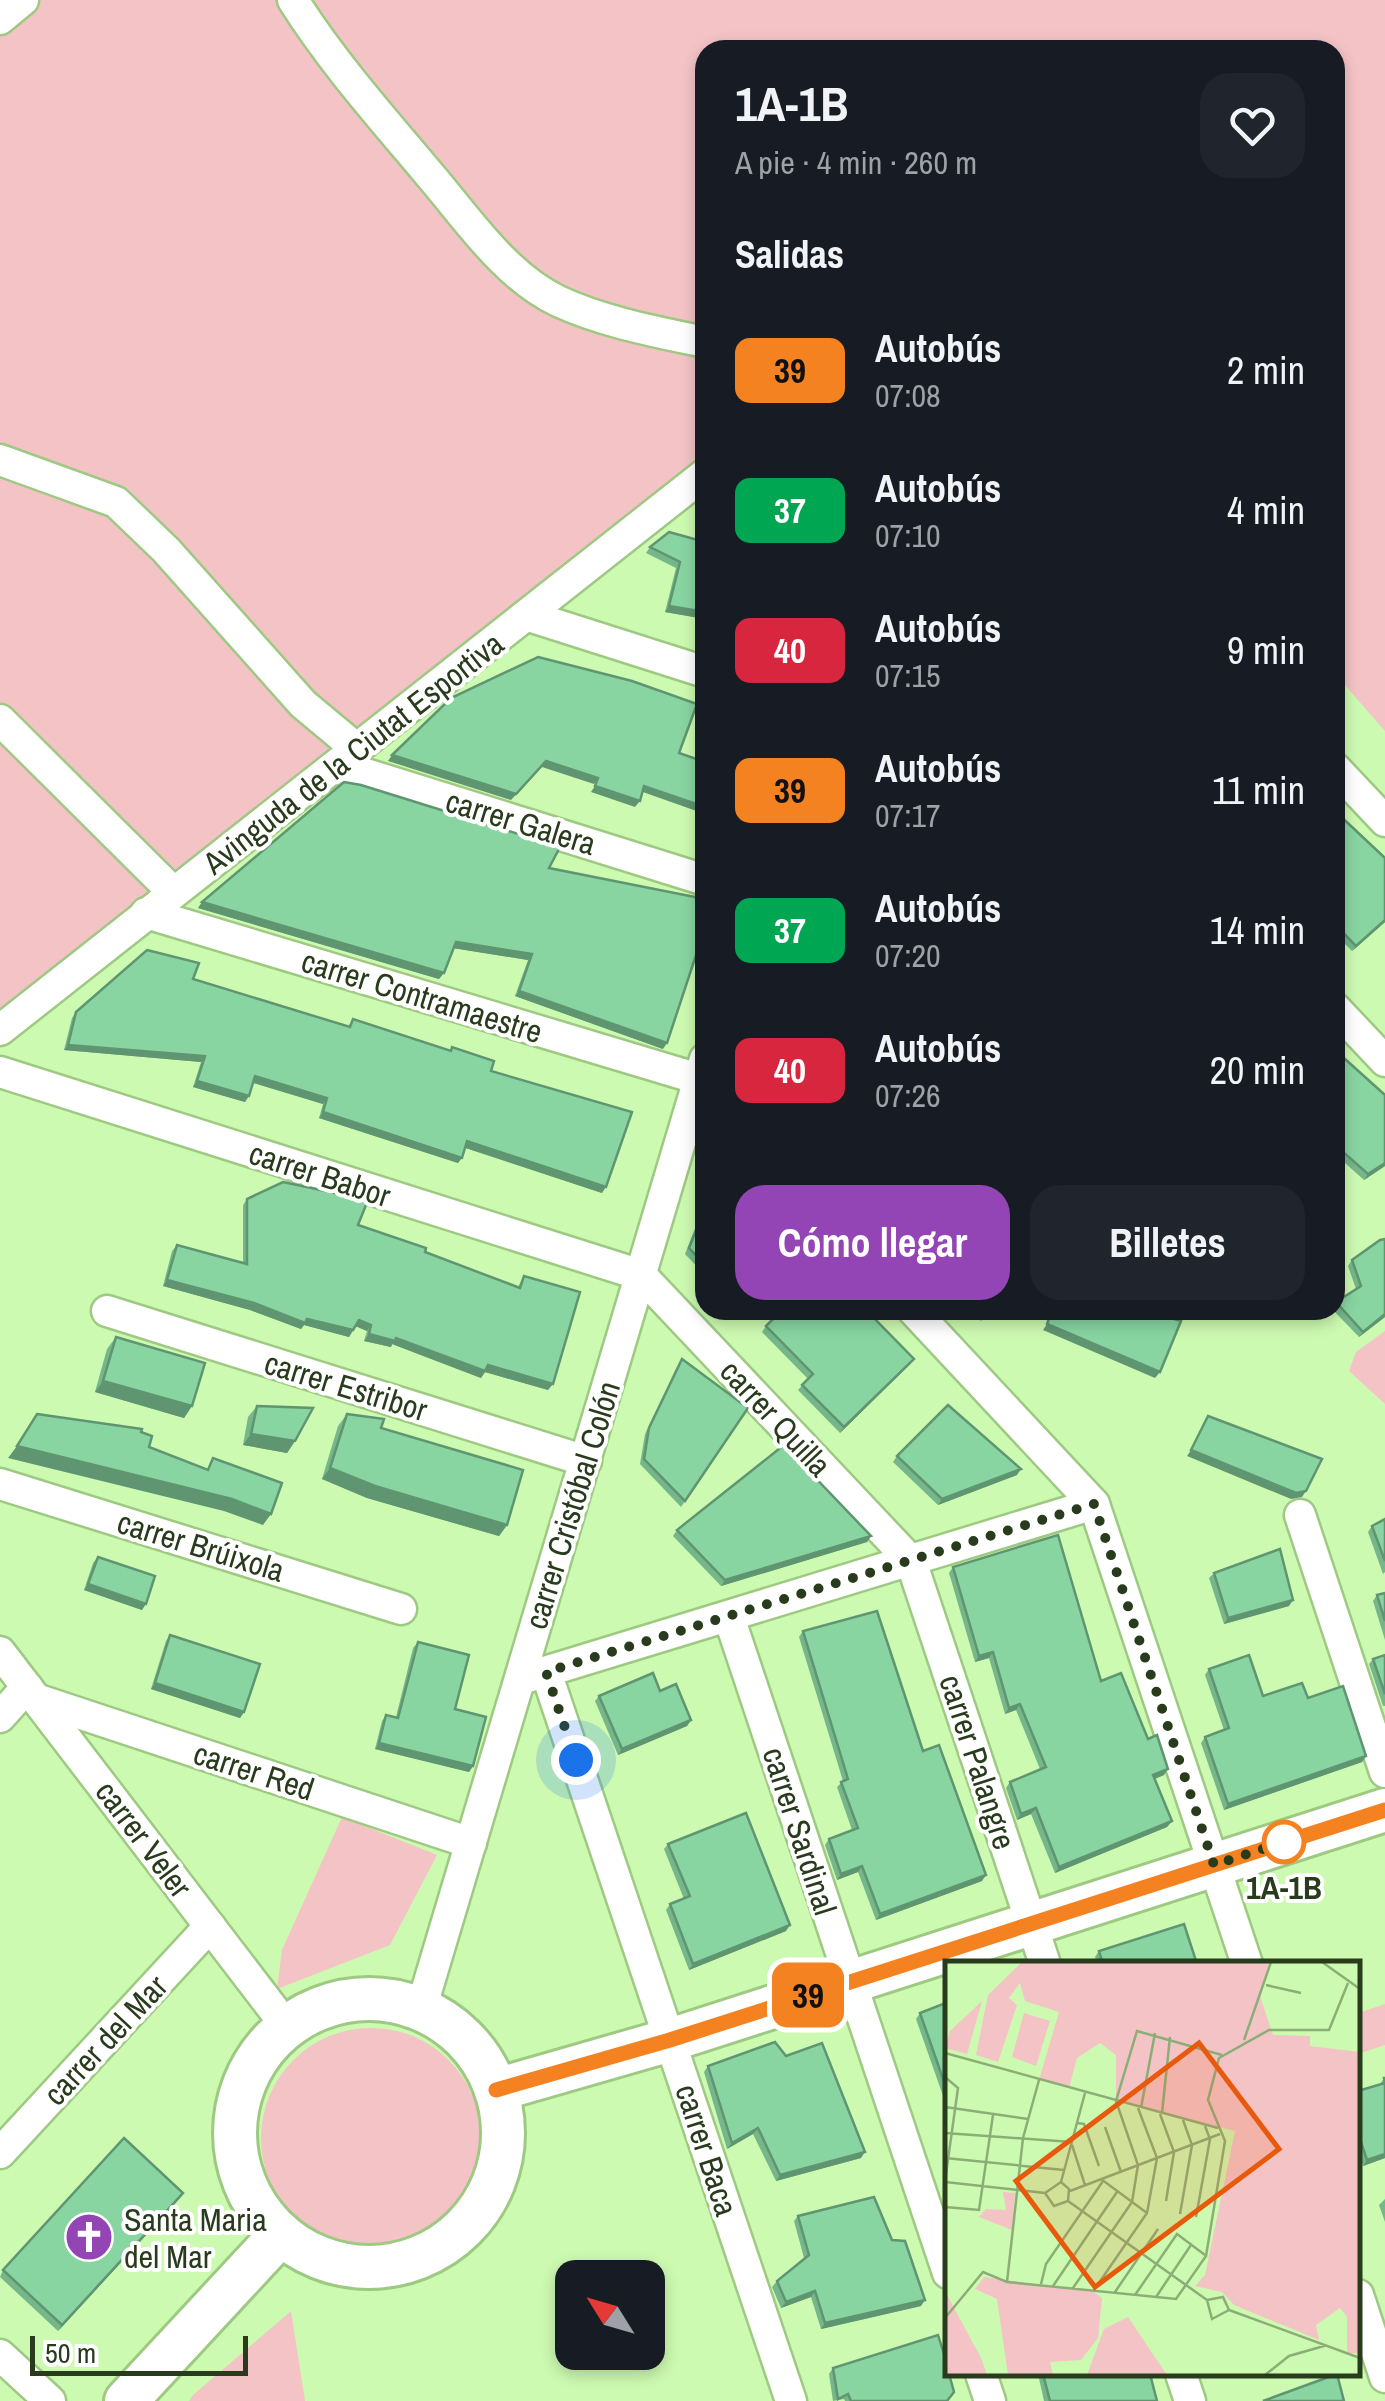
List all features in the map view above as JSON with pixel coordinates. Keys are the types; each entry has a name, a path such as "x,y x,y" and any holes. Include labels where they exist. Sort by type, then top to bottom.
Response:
{"street":[{"path":"0,19 23,0"},
{"path":"293,0 412,154 500,257 528,283 558,301 602,316 695,339"},
{"path":"0,460 116,502 166,550 347,757"},
{"name":"Avinguda de la Ciutat Esportiva","path":"0,1030 695,482"},
{"path":"529,616 695,669"},
{"path":"0,720 173,892"},
{"name":"carrer Galera","path":"347,757 695,877"},
{"path":"1345,779 1385,821"},
{"name":"carrer Contramaestre","path":"146,913 695,1072"},
{"path":"1345,1019 1385,1061"},
{"name":"carrer Babor","path":"0,1072 641,1275"},
{"name":"carrer Cristóbal Colón","path":"422,2009 471,1842 533,1676 586,1462 695,1100"},
{"name":"carrer Quilla","path":"641,1275 912,1561"},
{"name":"carrer Estribor","path":"107,1311 586,1462"},
{"path":"923,1320 1094,1504 1246,1961"},
{"name":"carrer Brúixola","path":"0,1484 401,1609"},
{"path":"533,1676 1094,1504"},
{"path":"1300,1515 1385,1772"},
{"name":"carrer Palangre","path":"912,1561 1044,1961"},
{"name":"carrer Sardinal","path":"729,1617 945,2264"},
{"name":"carrer Veler","path":"0,1652 287,2028"},
{"name":"carrer Baca","path":"533,1676 670,2040 790,2401"},
{"path":"0,1717 32,1693"},
{"name":"carrer Red","path":"32,1693 471,1842"},
{"path":"496,2090 670,2040 1385,1810"},
{"name":"carrer del Mar","path":"0,2153 210,1926"},
{"path":"376,1999 422,2009 467,2042 489,2072 503,2130 498,2171 480,2208 452,2238 416,2258 376,2267 336,2263 316,2256 281,2234 260,2210 244,2182 237,2151 236,2119 248,2078 264,2050 287,2028 328,2005 376,1999"},
{"path":"126,2401 281,2234"},
{"path":"1360,2301 1385,2377"},
{"path":"0,2355 50,2401"},
{"path":"982,2376 990,2401"},
{"path":"1182,2376 1190,2401"}],"shaded area":[{"path":"0,0 1385,0 1385,731 1345,685 1345,40 695,40 695,465 0,1030"},
{"path":"1385,1331 1385,1404 1349,1371 1356,1352"},
{"path":"342,1817 437,1855 390,1945 277,1989 282,1950"},
{"path":"1385,2004 1385,2045 1360,2053 1360,2012"},
{"path":"371,2028 413,2036 449,2060 473,2096 481,2138 473,2180 449,2216 413,2240 371,2248 329,2240 293,2216 269,2180 261,2138 269,2096 293,2060 329,2036"},
{"path":"291,2311 305,2401 189,2401 193,2395"}],"building":[{"path":"669,532 695,539 695,610 669,606 680,562 650,547"},
{"path":"538,657 632,681 695,703 679,753 695,759 695,804 644,786 640,801 595,786 598,778 546,761 516,794 392,755 451,698"},
{"path":"344,782 560,847 549,868 695,897 695,958 667,1043 519,991 532,954 456,942 444,973 202,902"},
{"path":"1345,820 1385,858 1385,920 1356,946 1345,934"},
{"path":"147,950 199,963 193,979 350,1027 353,1019 451,1051 452,1047 494,1061 491,1071 632,1112 606,1187 467,1141 462,1158 323,1112 327,1098 255,1076 249,1096 197,1081 205,1056 68,1045 76,1012"},
{"path":"1345,1059 1385,1095 1385,1163 1368,1174 1345,1154"},
{"path":"283,1182 368,1200 358,1225 426,1248 425,1252 520,1288 524,1276 580,1292 553,1384 488,1365 485,1371 396,1338 395,1341 369,1334 371,1325 359,1320 353,1330 307,1319 305,1323 254,1303 167,1280 177,1245 247,1264 247,1199"},
{"path":"695,1233 695,1254 689,1248"},
{"path":"1385,1239 1385,1314 1363,1332 1345,1312 1345,1296 1361,1286 1352,1260"},
{"path":"772,1320 876,1320 914,1359 844,1427 802,1385 813,1374 766,1326"},
{"path":"1048,1320 1181,1321 1160,1372 1047,1324"},
{"path":"116,1337 205,1363 192,1406 103,1381"},
{"path":"682,1359 748,1408 685,1501 644,1459 649,1428"},
{"path":"948,1405 1021,1469 942,1499 897,1456"},
{"path":"257,1406 313,1408 295,1441 251,1434"},
{"path":"37,1414 142,1429 141,1432 152,1436 149,1447 208,1470 213,1458 282,1483 271,1514 232,1499 17,1446"},
{"path":"347,1414 384,1419 381,1428 523,1470 507,1525 375,1486 330,1468"},
{"path":"1208,1416 1322,1459 1306,1491 1296,1493 1191,1450"},
{"path":"784,1445 871,1536 725,1580 677,1530"},
{"path":"1385,1519 1385,1561 1372,1526"},
{"path":"1058,1535 1101,1681 1121,1673 1148,1739 1157,1735 1168,1769 1153,1775 1172,1821 1059,1867 1036,1808 1021,1814 1010,1782 1046,1767 1020,1704 1009,1708 993,1652 979,1656 953,1567"},
{"path":"1280,1549 1293,1600 1228,1618 1214,1573"},
{"path":"98,1557 155,1576 146,1604 88,1584"},
{"path":"1385,1593 1385,1621 1377,1595"},
{"path":"877,1611 923,1751 939,1745 986,1875 880,1914 862,1866 841,1874 829,1839 858,1828 841,1782 848,1779 803,1631"},
{"path":"170,1635 260,1664 244,1712 155,1683"},
{"path":"418,1642 469,1655 455,1709 486,1717 473,1766 379,1743 386,1715 398,1718"},
{"path":"1249,1655 1263,1696 1302,1683 1308,1698 1343,1686 1366,1756 1228,1804 1205,1737 1229,1728 1209,1669"},
{"path":"1385,1655 1385,1694 1373,1659"},
{"path":"653,1673 660,1691 676,1684 691,1720 622,1749 599,1696"},
{"path":"746,1813 790,1925 693,1964 670,1904 690,1896 668,1844"},
{"path":"1184,1924 1196,1961 1102,1961 1099,1951"},
{"path":"945,2003 945,2084 920,2013"},
{"path":"775,2042 786,2056 822,2043 865,2152 780,2175 758,2128 732,2143 708,2066"},
{"path":"1385,2083 1385,2154 1367,2160 1360,2139 1360,2090"},
{"name":"Santa Maria del Mar","path":"124,2138 183,2193 62,2325 3,2270"},
{"path":"874,2197 892,2240 905,2241 925,2300 825,2323 815,2291 786,2302 777,2281 809,2255 798,2216"},
{"path":"938,2335 945,2357 945,2376 950,2376 954,2392 947,2401 851,2401 848,2394 838,2399 833,2368"},
{"path":"1044,2376 1151,2376 1157,2401 1050,2401"},
{"path":"1338,2376 1344,2401 1263,2401"}],"bus line":[{"name":"39","path":"496,2090 670,2040 1385,1810"}],"place":[{"name":"1A-1B","path":"1284,1842"},
{"name":"Santa Maria del Mar","path":"89,2237"}],"route":[{"path":"576,1760 546,1672 1094,1504 1214,1865 1284,1842"}]}
